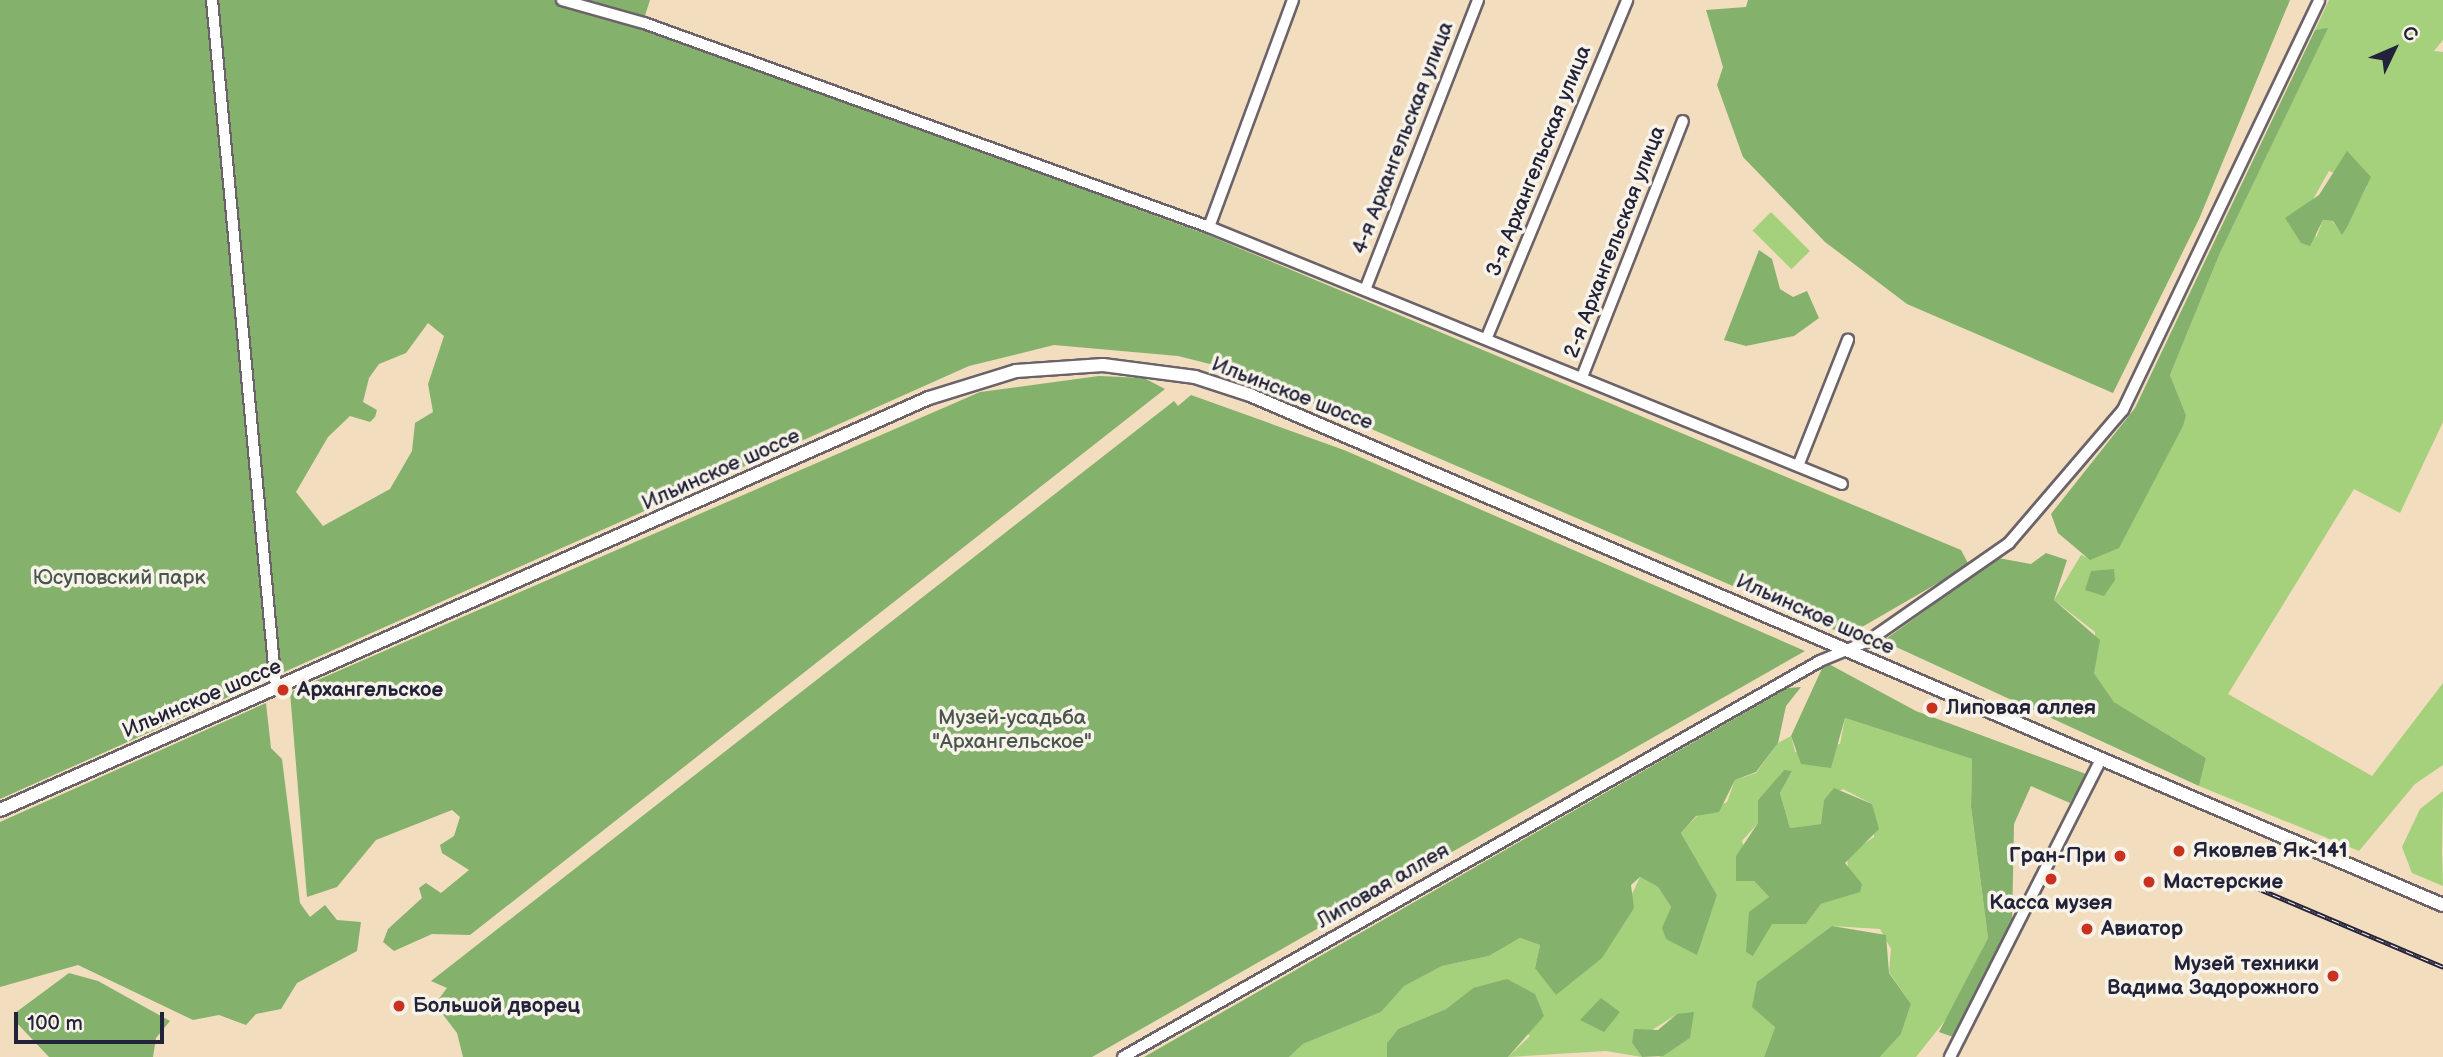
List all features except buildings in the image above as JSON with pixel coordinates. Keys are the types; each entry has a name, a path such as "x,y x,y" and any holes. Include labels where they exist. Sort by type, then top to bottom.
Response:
{"main road":[{"name":"Ильинское шоссе","path":"0,810 929,398 976,381 1061,366 1145,369 1250,395 2443,905"}],"street":[{"path":"212,0 276,687"},
{"path":"562,0 644,23 1209,227 1487,337 1842,484"},
{"path":"1209,227 1293,0"},
{"name":"4-я Архангельская улица","path":"1365,290 1478,0"},
{"name":"3-я Архангельская улица","path":"1487,337 1627,0"},
{"name":"Липовая аллея","path":"1123,1057 1848,650 1984,564 2042,510 2112,426 2319,0"},
{"name":"2-я Архангельская улица","path":"1582,377 1683,121"},
{"path":"1798,466 1848,340"},
{"path":"1950,1057 2101,760"}],"green space":[{"name":"Юсуповский парк","path":"0,0 650,0 641,28 1203,233 1961,550 1969,565 1862,627 1839,632 1238,371 1178,356 1054,345 969,366 0,799","holes":["428,323 444,336 428,384 433,412 415,423 412,451 390,489 323,526 296,492 328,437 350,416 370,422 375,417 377,410 363,402 369,378 379,364 406,353"]},
{"path":"1748,0 2290,0 2199,219 2113,393 1907,304 1825,242 1743,157 1717,85 1723,67 1706,10 1746,7"},
{"path":"2329,0 2443,0 2443,40 2434,51 2443,52 2443,422 2400,513 2354,489 2228,694 2372,776 2443,683 2443,765 2415,784 2359,851 2199,786 2206,758 2114,702 2094,673 2095,632 2054,600 2081,555 2091,559 2186,415 2170,375 2220,253 2327,29 2315,30","holes":["2329,171 2367,186 2342,234 2332,221 2323,220 2316,238 2312,201"]},
{"path":"2328,28 2220,253 2170,375 2186,415 2183,426 2119,548 2090,560 2058,533 2051,514 2135,408 2315,30"},
{"path":"2347,151 2371,177 2347,227 2342,235 2333,221 2323,220 2310,246 2301,243 2285,218 2319,195"},
{"path":"1771,212 1810,251 1792,269 1753,230"},
{"path":"1759,250 1772,259 1780,289 1793,297 1807,291 1819,318 1794,336 1746,346 1724,340"},
{"path":"1099,376 1144,378 1165,389 470,935 432,934 394,951 383,942 388,929 422,898 419,888 426,883 441,893 469,870 442,853 440,845 454,836 460,817 452,810 376,840 337,887 307,897 290,692 980,392"},
{"name":"Музей-усадьба \"Архангельское\"","path":"1191,395 1344,450 1805,651 1092,1057 463,1057 457,1033 435,1004 447,988 431,981 1174,401 1178,406"},
{"path":"2046,553 2067,560 2054,600 2100,640 2094,673 2114,702 2206,758 2199,786 1883,641 1998,558 2031,564"},
{"path":"2114,569 2115,580 2104,596 2085,590 2091,571"},
{"path":"1825,662 1916,711 2086,774 2070,803 2031,786 2014,824 2012,925 1953,1037 1939,1032 1988,938 1971,807 1972,759 1845,718 1831,768 1801,764 1791,736"},
{"path":"1801,687 1786,706 1778,743 1756,772 1735,780 1719,812 1696,816 1681,833 1717,895 1697,955 1666,939 1662,928 1671,907 1658,887 1640,877 1631,885 1634,908 1602,958 1556,995 1535,968 1540,945 1520,938 1489,956 1442,966 1404,986 1381,1012 1303,1044 1289,1057 1144,1057 1788,688"},
{"path":"266,703 271,748 282,759 300,903 310,917 325,905 337,920 361,922 357,951 297,983 281,1009 256,1014 246,1025 219,1015 193,1020 78,965 0,987 0,822"},
{"path":"1845,718 1972,759 1971,808 1988,938 1947,1018 1916,1057 1880,1057 1901,1034 1911,1004 1889,972 1891,949 1880,929 1832,926 1757,983 1775,1027 1764,1057 1659,1057 1690,1038 1677,1014 1632,1043 1642,1057 1606,1051 1508,1057 1530,1036 1473,988 1446,1009 1398,1029 1387,1043 1387,1057 1289,1057 1303,1044 1381,1012 1403,986 1442,966 1489,956 1520,938 1540,945 1535,968 1602,958 1640,877 1658,887 1671,907 1663,928 1666,939 1695,951 1717,895 1681,833 1697,816 1727,802 1735,780 1756,773 1778,743 1791,736 1795,752 1840,744","holes":["1783,771 1792,771 1780,793 1790,828 1822,824 1824,800 1843,789 1872,804 1874,837 1847,855 1848,871 1862,884 1852,894 1821,904 1806,924 1771,924 1753,956 1769,897 1754,881 1742,841 1758,823 1758,800"]},
{"path":"1784,770 1792,771 1780,793 1790,828 1821,824 1824,800 1834,788 1872,804 1879,829 1845,863 1862,884 1860,892 1821,904 1806,924 1772,924 1753,956 1746,952 1749,912 1769,897 1754,881 1736,881 1736,856 1758,823 1758,800"},
{"path":"2443,791 2443,886 2412,873 2402,847 2420,809"},
{"path":"1832,926 1886,935 1889,973 1911,1004 1901,1034 1880,1057 1764,1057 1775,1027 1752,1007 1757,982"},
{"path":"69,973 98,981 170,1021 156,1038 153,1057 49,1057 14,1020 15,1013"},
{"path":"1507,979 1535,994 1544,1016 1508,1057 1387,1057 1387,1043 1398,1029 1446,1009 1473,988"},
{"path":"1601,998 1620,1012 1604,1032 1580,1020"},
{"path":"1694,1012 1690,1038 1663,1056 1642,1057 1632,1043 1634,1029 1658,1030 1677,1014"}],"railway":[{"path":"2229,876 2443,967"}],"place":[{"name":"Архангельское","path":"283,690"},
{"name":"Липовая аллея","path":"1932,708"},
{"name":"Яковлев Як-141","path":"2179,851"},
{"name":"Гран-При","path":"2120,856"},
{"name":"Касса музея","path":"2051,879"},
{"name":"Мастерские","path":"2149,882"},
{"name":"Авиатор","path":"2087,929"},
{"name":"Музей техники Вадима Задорожного","path":"2333,976"},
{"name":"Большой дворец","path":"399,1006"}]}
